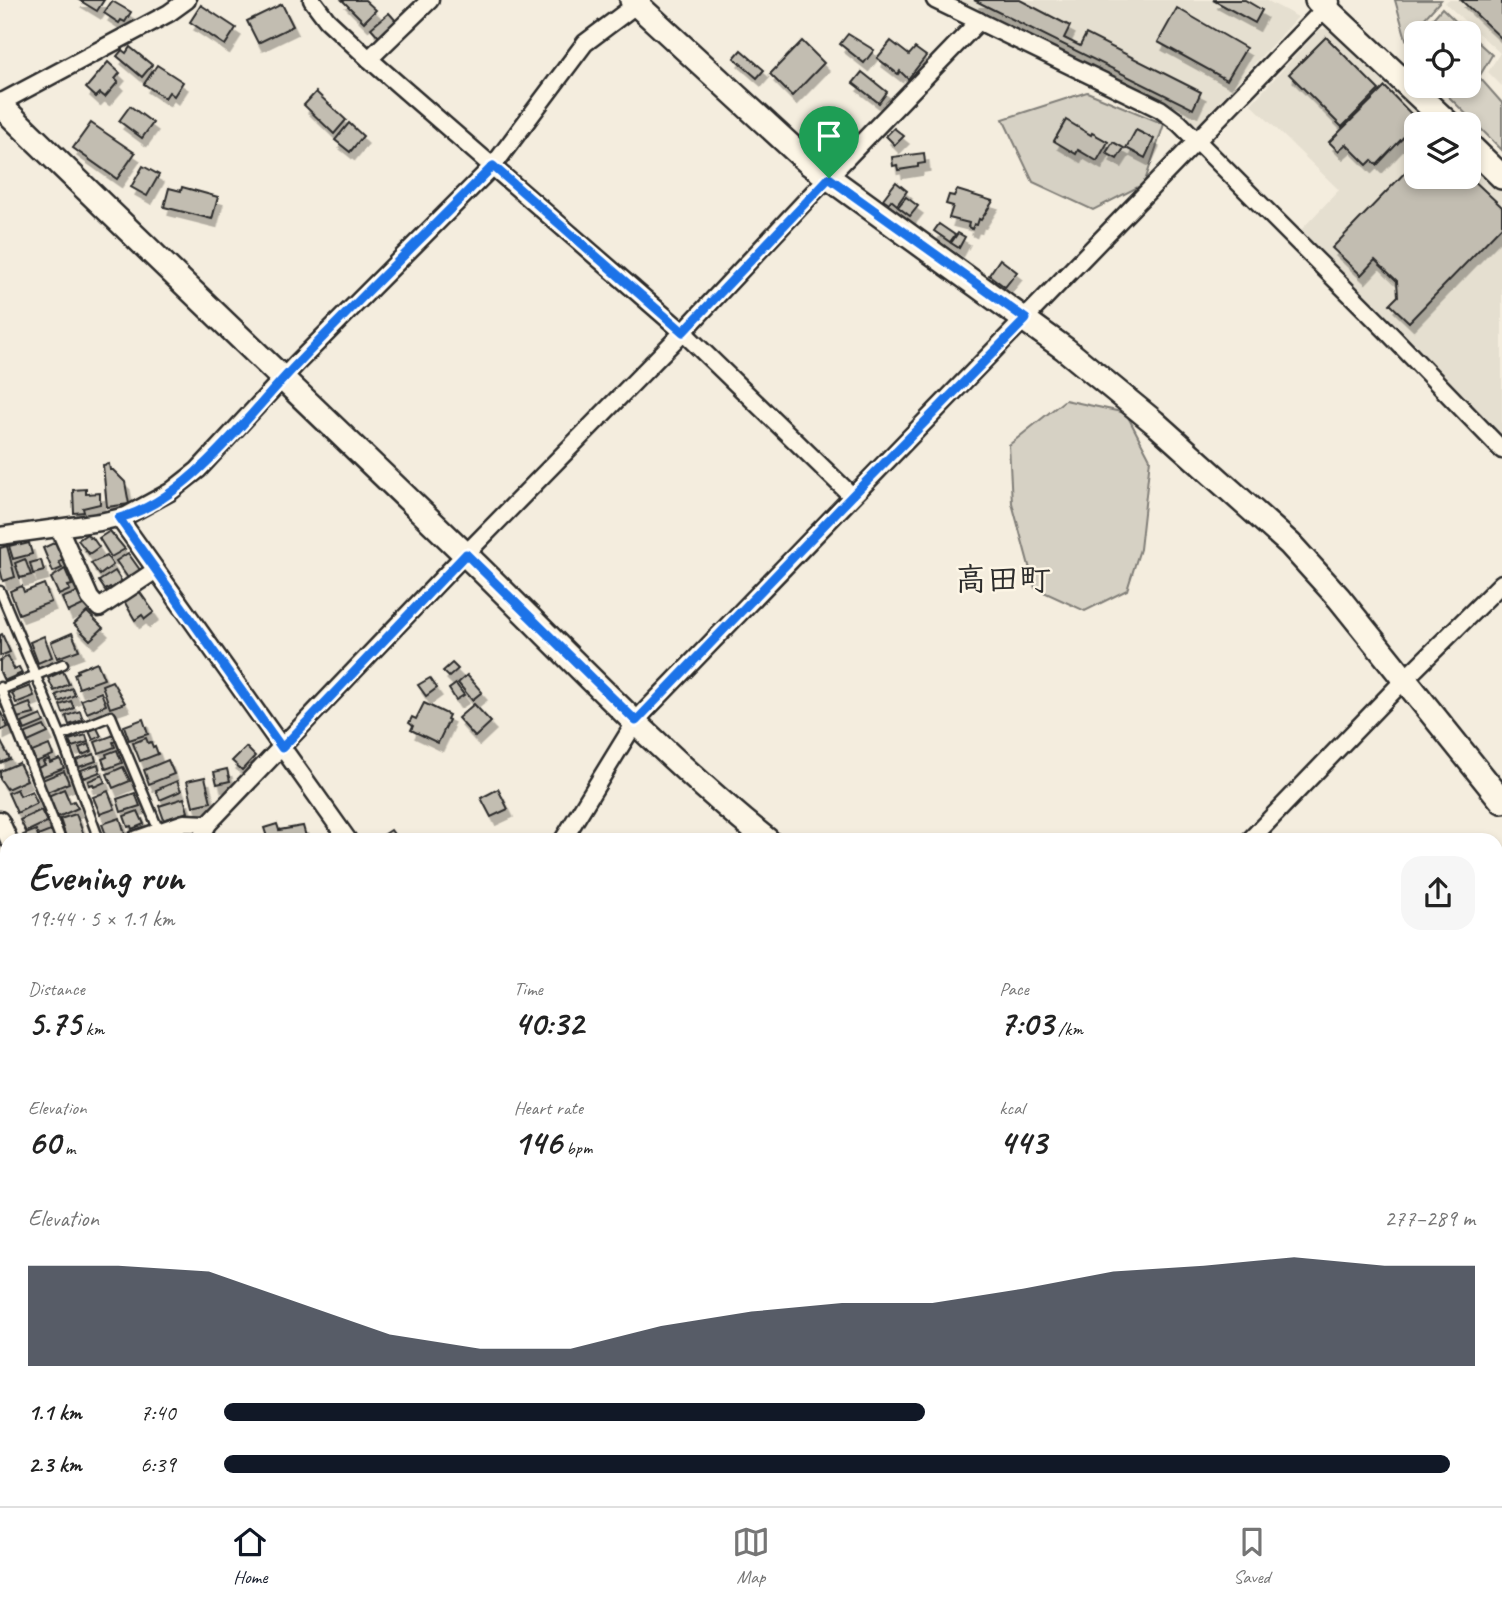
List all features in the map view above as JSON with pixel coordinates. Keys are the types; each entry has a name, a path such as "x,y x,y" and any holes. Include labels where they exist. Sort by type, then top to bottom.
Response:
{"street":[{"path":"187,0 169,13 0,104 636,721 729,810 758,833"},
{"path":"312,0 327,20 369,59 683,332 852,496"},
{"path":"369,59 430,0"},
{"path":"936,0 1160,109 1179,123 1502,450"},
{"path":"0,536 119,518 170,492 198,470 283,379 493,166 586,43 637,1 810,164 1026,319 1154,422 1290,544 1339,598 1502,801"},
{"path":"567,833 636,721 1197,141 1325,3 1437,112"},
{"path":"204,833 208,824 979,21"},
{"path":"1481,157 1502,177"},
{"path":"119,518 343,833"},
{"path":"60,528 90,598 99,608 156,570"},
{"path":"1257,833 1502,583"},
{"path":"154,833 184,823 208,824"}],"lane":[{"path":"0,591 61,736 96,833"},
{"path":"58,833 0,689 62,664"},
{"path":"61,736 111,716 159,831"}],"shaded area":[{"path":"955,0 1266,0 1298,17 1198,124 1191,123 1094,70"},
{"path":"1395,0 1441,0 1422,21 1404,21 1404,32"},
{"path":"1448,0 1502,0 1502,86 1488,72 1500,53 1481,36 1481,21 1465,21 1445,3"},
{"path":"1442,8 1456,21 1431,21"},
{"path":"1320,29 1331,29 1418,112 1404,112 1404,189 1481,189 1481,172 1502,192 1502,441 1300,231 1339,190 1251,104"},
{"path":"1481,45 1492,55 1481,74"},
{"path":"1481,79 1502,103 1502,150 1481,129 1481,112 1464,112 1450,98 1481,98"},
{"path":"1087,92 1164,124 1144,184 1093,210 1033,182 1003,119"},
{"path":"1065,400 1126,413 1150,459 1140,549 1127,590 1085,611 1035,588 1012,503 1009,445"}],"building":[{"path":"79,0 104,0 97,11"},
{"path":"342,0 365,0 376,10 364,22"},
{"path":"974,0 1020,0 1070,26 1064,38 1080,46 1086,34 1201,92 1193,109"},
{"path":"1213,0 1245,0 1262,10 1255,23"},
{"path":"1461,0 1502,0 1502,39"},
{"path":"112,1 131,12 125,22 121,20 119,23 104,13"},
{"path":"282,4 293,26 258,43 247,21"},
{"path":"201,5 236,28 225,45 190,22"},
{"path":"1177,8 1246,48 1227,80 1158,42"},
{"path":"389,13 397,22 379,37 371,28"},
{"path":"848,34 874,50 864,63 840,44"},
{"path":"1326,37 1379,90 1342,127 1289,74"},
{"path":"802,41 824,63 792,96 770,74"},
{"path":"891,41 909,55 915,48 926,56 908,79 900,71 898,74 877,58"},
{"path":"130,47 152,65 142,77 117,56 122,50 126,53"},
{"path":"741,50 764,70 757,78 734,58"},
{"path":"108,62 120,73 115,79 118,82 105,97 100,93 96,97 86,88"},
{"path":"157,65 183,82 174,96 169,92 165,98 144,84"},
{"path":"862,72 887,92 879,103 853,83"},
{"path":"1385,87 1409,112 1404,112 1404,137 1377,165 1372,160 1367,165 1346,144 1338,151 1329,142"},
{"path":"316,92 346,120 334,134 304,105"},
{"path":"130,106 153,123 142,138 119,121"},
{"path":"1066,120 1108,142 1097,161 1078,150 1076,154 1054,141"},
{"path":"91,123 135,153 117,179 73,148"},
{"path":"349,123 363,136 350,152 335,140"},
{"path":"894,128 904,136 895,145 886,136"},
{"path":"1136,130 1154,139 1145,158 1126,148"},
{"path":"1113,142 1124,148 1117,159 1106,153"},
{"path":"924,153 925,163 918,164 918,167 898,170 897,165 893,166 892,157"},
{"path":"143,166 159,175 147,196 131,187"},
{"path":"1404,173 1404,189 1481,187 1502,207 1502,226 1409,322 1390,304 1398,296 1397,281 1375,260 1361,275 1332,248"},
{"path":"896,182 907,191 897,205 891,200 889,203 883,199"},
{"path":"182,187 218,197 212,219 164,207 169,188 181,191"},
{"path":"957,190 993,201 972,229 968,227 969,223 949,218 953,206 946,204 949,195 954,196"},
{"path":"906,197 918,206 910,216 898,207"},
{"path":"939,224 955,235 950,242 934,231"},
{"path":"958,233 965,237 959,248 951,243"},
{"path":"1000,259 1017,272 1005,287 989,275"},
{"path":"109,464 110,470 125,482 129,504 107,507 103,465"},
{"path":"86,489 86,494 100,493 100,504 83,508 84,512 74,513 73,490"},
{"path":"110,531 125,549 111,557 99,538"},
{"path":"87,534 99,547 89,554 78,540"},
{"path":"56,542 64,560 59,562 62,568 53,572 43,548"},
{"path":"29,543 32,554 13,559 9,546"},
{"path":"7,546 15,577 3,581 0,548"},
{"path":"128,553 140,570 128,578 116,561"},
{"path":"107,556 113,565 100,575 91,563"},
{"path":"25,559 31,575 20,578 15,563"},
{"path":"41,560 44,571 33,574 30,563"},
{"path":"65,569 72,585 68,586 70,590 59,595 51,578"},
{"path":"115,571 122,582 105,590 99,581"},
{"path":"44,584 51,602 19,614 10,591 22,586 24,592"},
{"path":"139,591 154,612 145,619 142,615 135,620 124,601"},
{"path":"77,592 83,605 68,612 62,598"},
{"path":"87,612 103,628 90,640 74,624"},
{"path":"72,633 79,650 57,658 51,642"},
{"path":"2,634 10,652 0,656 0,635"},
{"path":"44,636 52,657 38,663 30,642"},
{"path":"8,656 14,669 19,667 22,673 4,681 0,672 0,660"},
{"path":"97,662 104,679 79,688 74,674 77,670"},
{"path":"452,663 458,669 449,677 443,671"},
{"path":"63,671 69,684 54,691 48,678"},
{"path":"467,675 482,692 472,700 458,683"},
{"path":"430,678 437,688 426,696 418,685"},
{"path":"112,681 125,703 110,708 102,685"},
{"path":"456,684 464,695 456,700 449,689"},
{"path":"30,686 34,696 16,703 12,693"},
{"path":"72,688 75,695 59,702 56,695"},
{"path":"101,692 106,705 87,713 81,700"},
{"path":"71,701 74,708 63,713 60,705"},
{"path":"30,703 34,714 17,718 14,709"},
{"path":"424,703 449,715 438,743 411,730 413,726 409,723 412,717 416,719"},
{"path":"474,704 491,722 475,737 458,718"},
{"path":"0,711 8,727 0,731"},
{"path":"80,711 83,720 69,725 66,716"},
{"path":"41,715 44,722 25,730 22,723"},
{"path":"143,719 148,734 129,740 124,726"},
{"path":"44,726 48,733 28,742 24,734"},
{"path":"97,728 101,736 93,740 89,731"},
{"path":"86,735 88,742 72,747 69,740"},
{"path":"114,735 115,747 99,753 95,742"},
{"path":"146,738 148,743 151,742 153,747 155,746 158,754 140,761 133,743"},
{"path":"0,740 10,759 0,763"},
{"path":"89,744 92,751 82,755 79,748"},
{"path":"49,745 53,755 36,762 32,752"},
{"path":"246,747 255,756 242,770 232,761"},
{"path":"117,750 122,763 106,769 102,759 107,757 106,754"},
{"path":"94,754 96,761 79,767 76,760"},
{"path":"49,759 50,763 60,759 64,768 41,777 37,768 45,765 43,762"},
{"path":"168,760 174,774 149,784 144,770"},
{"path":"19,763 27,780 7,789 0,779 0,771"},
{"path":"98,764 100,772 84,778 81,770"},
{"path":"123,767 130,781 113,788 107,774"},
{"path":"227,769 230,781 217,784 214,772"},
{"path":"64,771 69,783 47,792 42,780"},
{"path":"102,775 105,782 94,787 93,784 89,785 88,781"},
{"path":"205,777 211,802 193,806 187,781"},
{"path":"177,781 181,791 160,800 156,790"},
{"path":"17,789 20,796 32,791 37,803 17,813 8,793"},
{"path":"64,789 70,803 74,801 78,808 58,817 48,796"},
{"path":"498,789 508,809 491,817 481,798"},
{"path":"108,791 115,809 100,814 93,797"},
{"path":"135,793 140,806 121,812 117,799"},
{"path":"184,798 188,812 164,820 159,806"},
{"path":"41,810 47,822 26,832 20,820"},
{"path":"138,811 144,824 132,829 131,826 128,827 124,816"},
{"path":"76,814 83,833 65,833 60,819"},
{"path":"120,818 125,833 105,833 102,824"},
{"path":"277,824 279,830 303,826 305,833 266,833 264,828"}],"district":[{"name":"高田町","path":"1003,579"}],"route":[{"path":"493,166 683,332 829,178 1026,319 636,721 466,554 282,748 119,518 170,492 198,470 296,364 493,166"}]}
